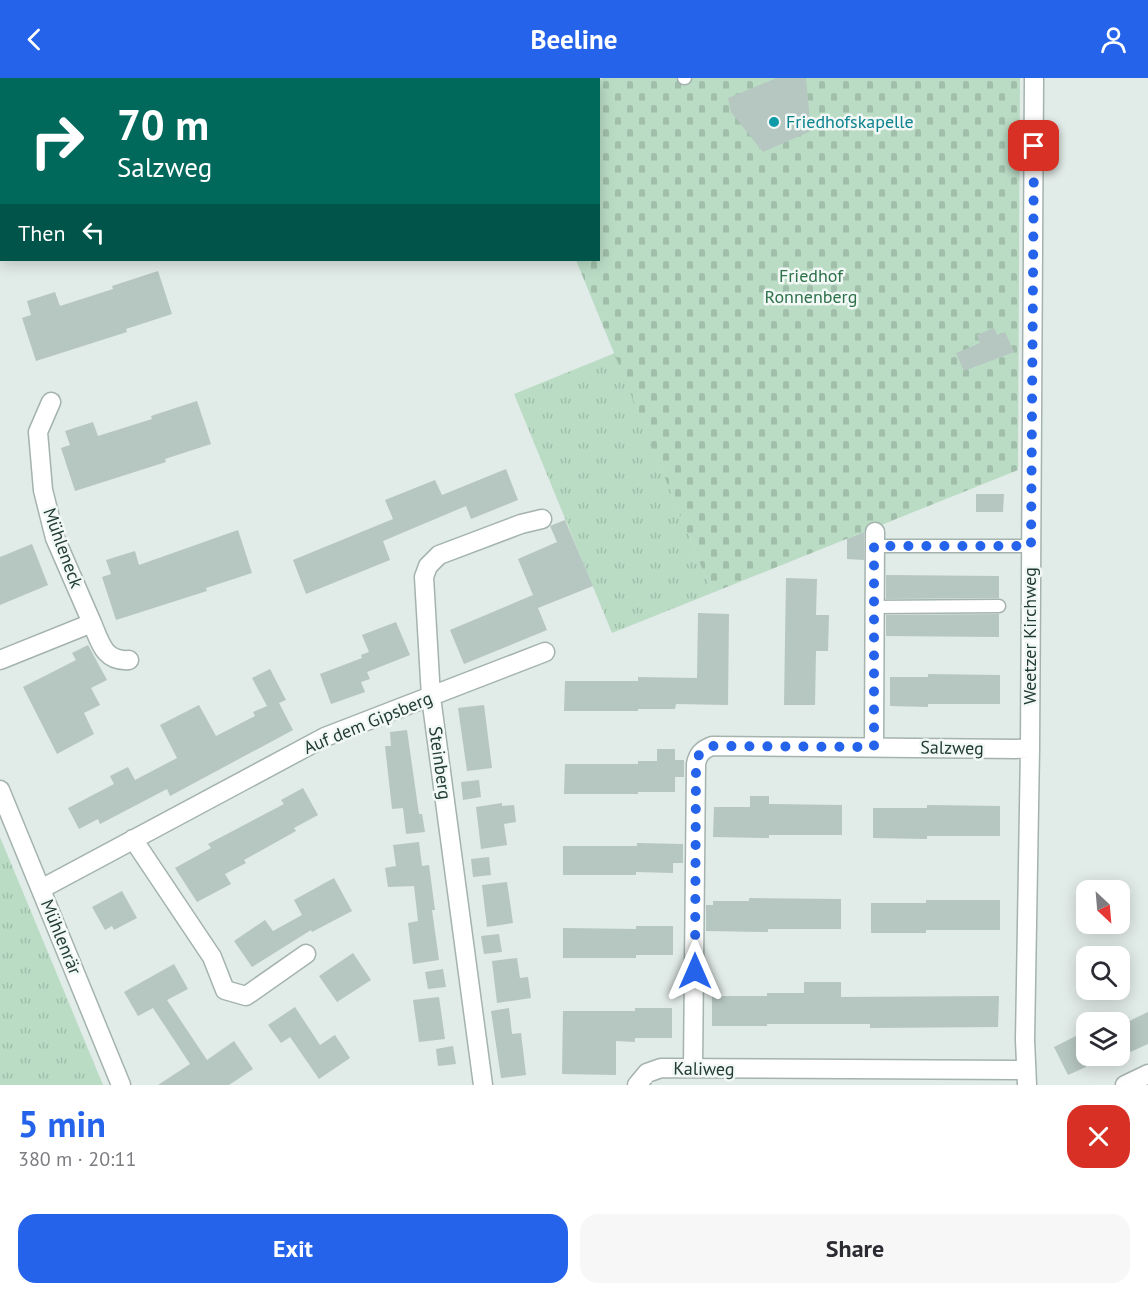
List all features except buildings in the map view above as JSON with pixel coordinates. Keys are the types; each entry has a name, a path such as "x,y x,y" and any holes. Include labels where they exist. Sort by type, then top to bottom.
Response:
{"street":[{"name":"Weetzer Kirchweg","path":"1026,1078 1034,78"},
{"name":"Mühleneck","path":"51,402 38,432 44,490 55,538 104,649 109,656 119,660 129,660"},
{"name":"Steinberg","path":"483,1085 431,697 424,577 428,566 439,555 521,524 542,519"},
{"path":"874,539 874,747"},
{"path":"0,660 92,623"},
{"name":"Auf dem Gipsberg","path":"41,889 325,737 545,652"},
{"name":"Salzweg","path":"693,1068 698,757 702,750 712,746 1030,749"},
{"name":"Mühlenrär","path":"2,799 121,1085"},
{"path":"132,839 212,957 225,990 246,996 306,954"},
{"name":"Kaliweg","path":"635,1085 647,1073 661,1068 693,1068 814,1078 1026,1078"},
{"path":"1125,1085 1148,1074"}],"lane":[{"path":"874,539 1031,546"},
{"path":"874,607 999,606"}],"green space":[{"name":"Friedhof Ronnenberg","path":"1020,78 1018,470 712,593 576,261 600,261 600,80"},
{"path":"615,353 712,593 612,633 514,394"},
{"path":"0,837 103,1085 0,1085"}],"place":[{"name":"Friedhofskapelle","path":"774,122"}],"route":[{"path":"695,971 696,764 702,750 712,746 874,747 874,546 1031,546 1034,146"}]}
